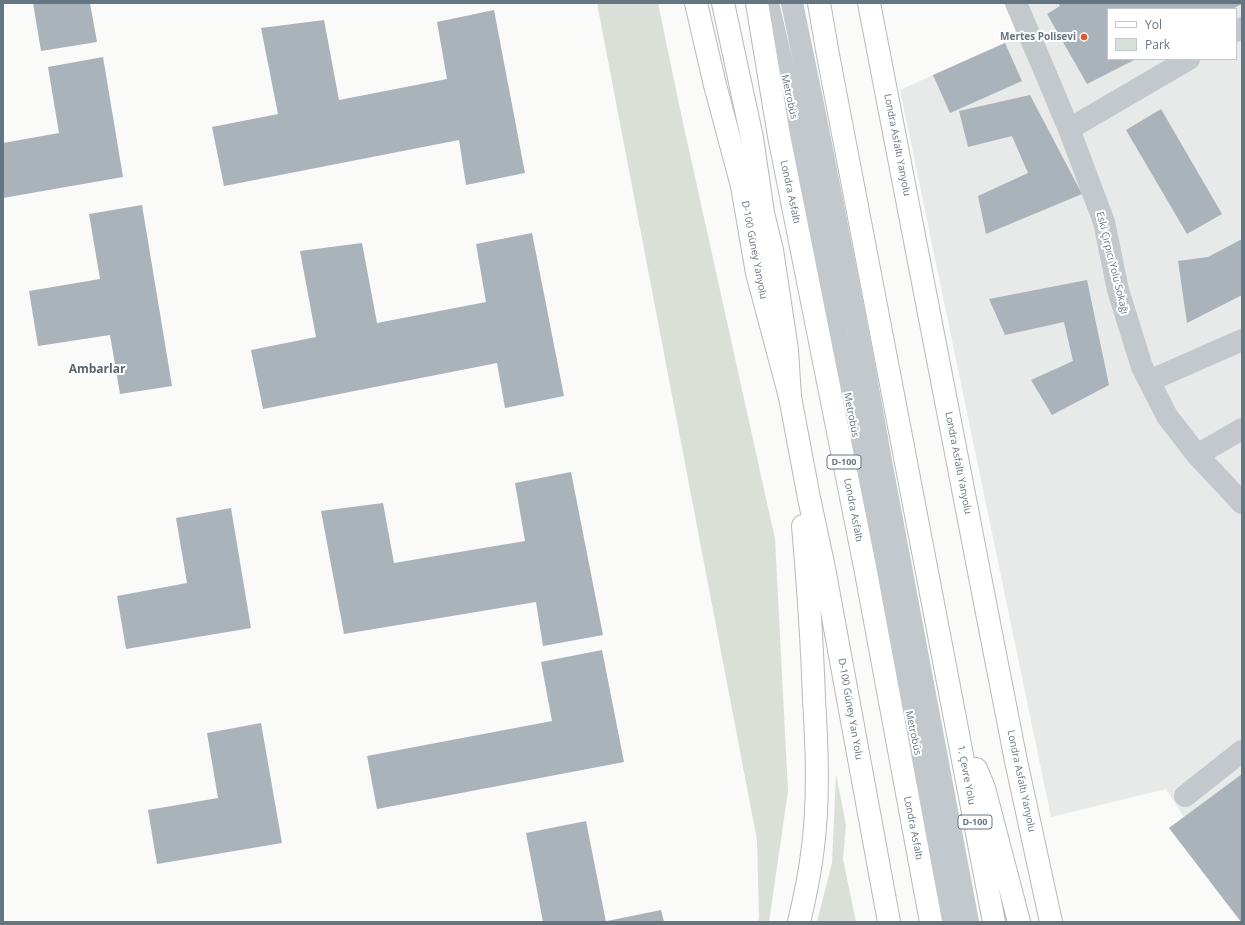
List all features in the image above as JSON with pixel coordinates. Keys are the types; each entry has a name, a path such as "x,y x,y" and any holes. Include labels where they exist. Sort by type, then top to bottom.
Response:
{"main road":[{"name":"D-100 Güney Yanyolu","path":"696,3 715,85 742,186 757,273 790,397 809,498"},
{"path":"723,3 752,138 763,213 772,250 787,350 790,397"},
{"name":"Londra Asfaltı","path":"757,3 779,136 865,568 930,922"},
{"name":"D-100","path":"819,3 956,723"},
{"path":"828,3 828,55"},
{"name":"Londra Asfaltı Yanyolu","path":"869,3 1016,761 1051,922"},
{"path":"799,922 813,847 816,798 816,734 803,522 809,498"},
{"name":"D-100 Güney Yan Yolu","path":"809,498 824,568 889,922"},
{"path":"956,723 984,788 1019,922"},
{"name":"1. Çevre Yolu","path":"956,723 994,922"}],"street":[{"name":"Metrobüs","path":"768,3 797,128 897,658 927,800 950,922"},
{"path":"792,3 858,332 968,922"},
{"name":"Eski Çırpıcı Yolu Sokağı","path":"1016,3 1069,129 1104,222 1118,290 1142,367 1167,416 1197,455 1242,504"},
{"path":"1069,129 1187,60"},
{"path":"1149,381 1242,340"},
{"path":"1197,455 1242,429"},
{"path":"1185,796 1242,751"}],"shaded area":[{"path":"1004,3 1242,3 1242,910 1166,789 1051,817 900,90 1019,36"}],"green space":[{"path":"597,3 658,3 775,539 788,791 769,922 758,922 757,840"},
{"path":"836,774 846,825 843,859 856,922 817,922 832,863"}],"building":[{"path":"33,3 90,3 97,42 41,51"},
{"name":"Mertes Polisevi","path":"1058,3 1242,3 1234,8 1107,8 1107,60 1134,60 1087,84 1047,14 1060,6"},
{"path":"494,10 525,173 466,185 459,140 224,186 212,127 278,114 261,28 324,20 339,100 447,79 437,22"},
{"path":"1005,43 1022,81 950,113 933,75"},
{"path":"103,57 123,177 3,198 3,143 59,133 48,67"},
{"path":"1030,95 1082,194 986,234 978,196 1028,173 1012,136 968,147 959,111"},
{"path":"1161,109 1222,214 1187,234 1126,130"},
{"path":"142,205 172,386 120,394 110,335 38,346 29,291 100,279 89,214"},
{"path":"532,233 564,396 505,408 497,363 263,409 251,350 316,337 300,251 362,243 377,323 486,302 476,244"},
{"path":"1242,239 1242,295 1187,323 1178,261 1208,257"},
{"path":"1087,280 1109,385 1052,415 1031,380 1073,361 1064,322 1005,335 989,299"},
{"path":"571,472 603,635 543,646 536,602 344,634 321,511 383,503 394,563 525,541 515,483"},
{"path":"231,508 251,628 126,649 117,596 187,583 176,518"},
{"path":"602,650 624,762 377,809 367,756 552,721 541,662"},
{"path":"261,723 282,843 157,864 148,810 218,798 207,733"},
{"path":"1242,774 1242,922 1241,922 1169,828"},
{"path":"586,821 606,922 543,922 526,833"},
{"path":"661,910 664,922 607,922 607,921"}],"place":[{"name":"Mertes Polisevi","path":"1084,37"}],"district":[{"name":"Ambarlar","path":"97,370"}]}
